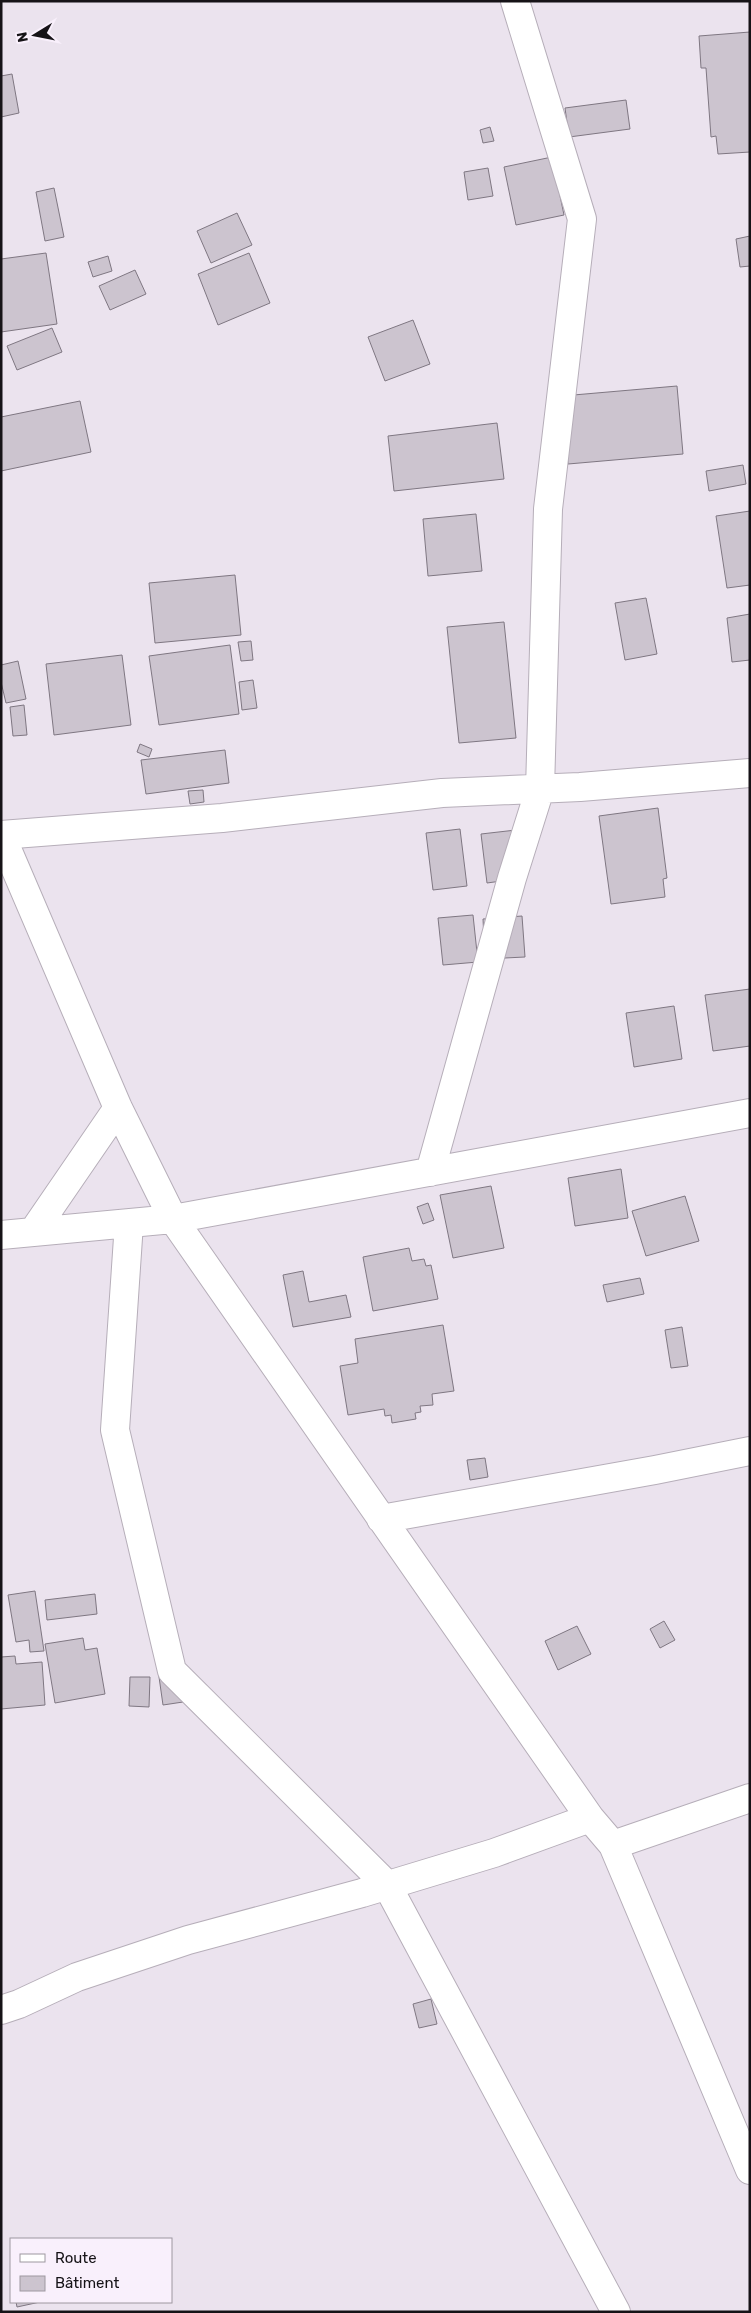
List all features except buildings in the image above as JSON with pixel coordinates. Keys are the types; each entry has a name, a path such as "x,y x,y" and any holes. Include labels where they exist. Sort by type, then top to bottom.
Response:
{"street":[{"path":"430,1172 512,878 540,789 548,508 582,219 515,1"},
{"path":"750,773 540,789 442,793 222,818 1,835 118,1108 174,1219 590,1818 613,1845 750,2170"},
{"path":"33,1232 118,1108"},
{"path":"1,1235 174,1219 750,1113"},
{"path":"129,1223 115,1430 172,1671 388,1885 616,2312"},
{"path":"381,1518 655,1470 750,1451"},
{"path":"613,1845 750,1798"},
{"path":"1,2010 20,2004 77,1978 188,1940 388,1885 494,1853 590,1818"}]}
